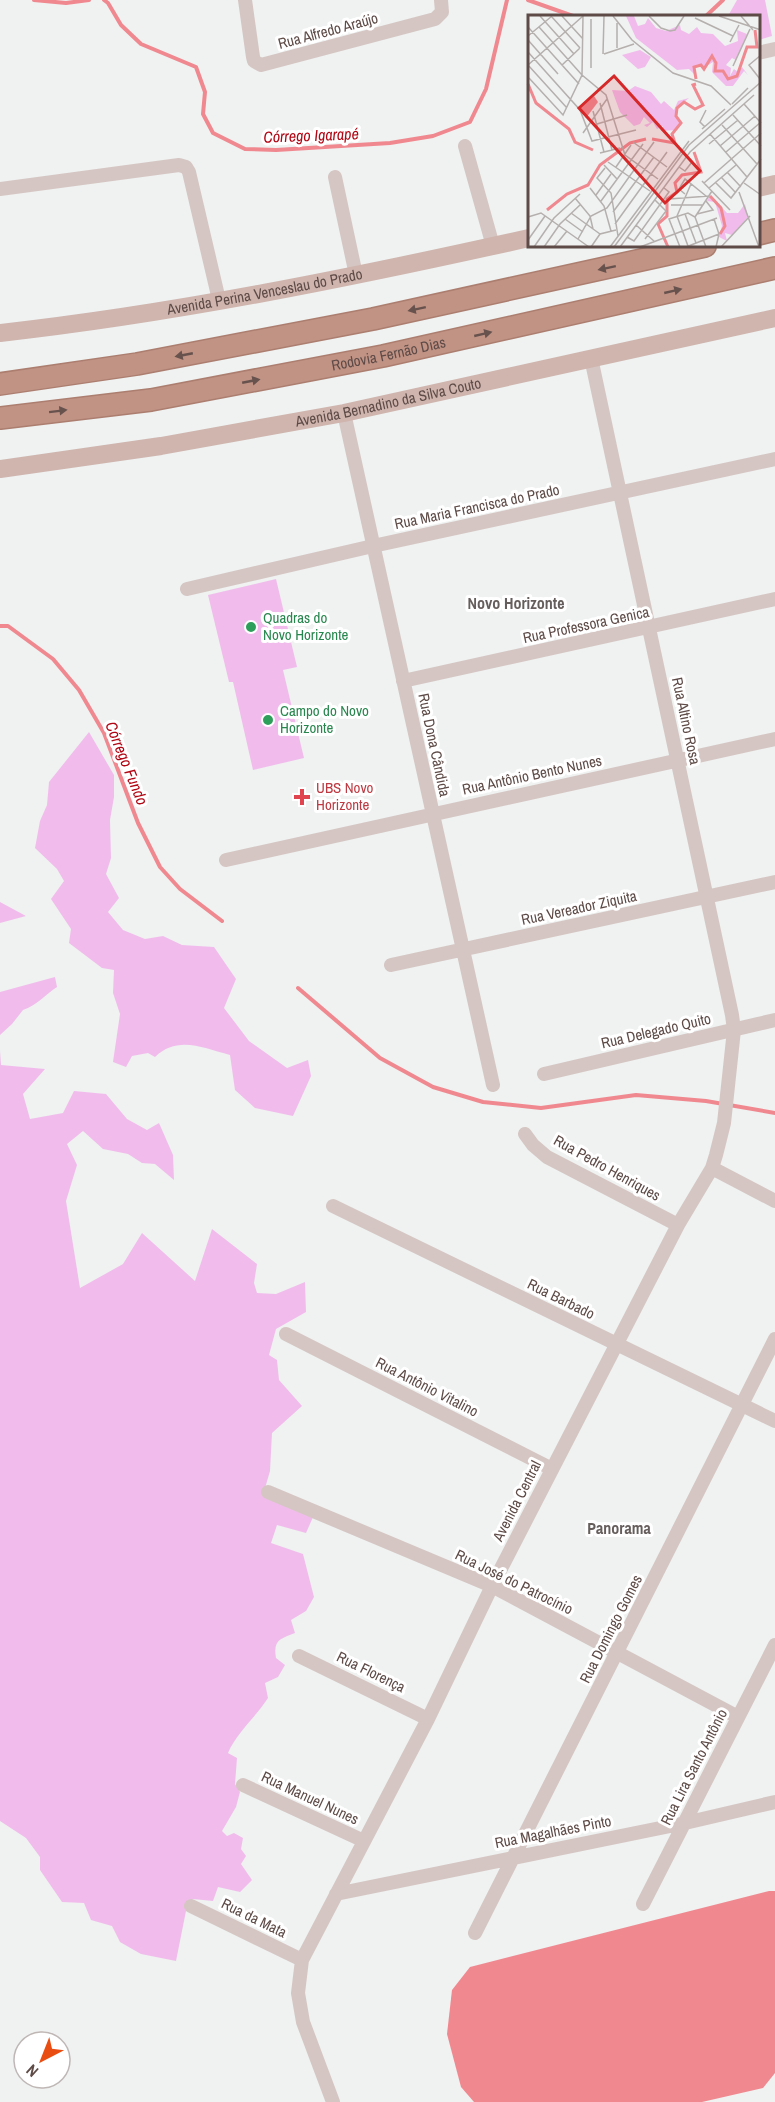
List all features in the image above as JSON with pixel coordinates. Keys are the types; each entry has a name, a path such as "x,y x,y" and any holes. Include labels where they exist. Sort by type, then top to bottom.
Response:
{"highway":[{"path":"760,234 775,230"},
{"path":"0,384 137,364 361,321 696,248"},
{"name":"Rodovia Fernão Dias","path":"0,418 151,400 372,358 775,268"}],"main road":[{"path":"760,188 775,184"},
{"name":"Avenida Perina Venceslau do Prado","path":"0,333 118,318 219,300 356,275 528,238"},
{"name":"Avenida Bernadino da Silva Couto","path":"0,469 161,446 406,401 775,318"}],"street":[{"name":"Rua Alfredo Araújo","path":"244,0 252,57 257,64 264,65 435,19 441,15 441,0"},
{"path":"760,53 775,49"},
{"path":"465,146 493,246"},
{"path":"0,189 179,165 186,166 219,300"},
{"path":"334,177 356,275"},
{"name":"Rua Altino Rosa","path":"591,358 732,1015 734,1030 724,1123"},
{"name":"Rua Dona Cândida","path":"344,413 493,1085"},
{"name":"Rua Maria Francisca do Prado","path":"186,589 775,459"},
{"name":"Rua Professora Genica","path":"403,681 775,599"},
{"name":"Rua Antônio Bento Nunes","path":"226,860 775,738"},
{"name":"Rua Vereador Ziquita","path":"391,965 775,882"},
{"name":"Rua Delegado Quito","path":"544,1074 775,1020"},
{"name":"Avenida Central","path":"302,1960 428,1719 492,1586 678,1225 712,1168 724,1123"},
{"name":"Rua Pedro Henriques","path":"525,1134 532,1144 547,1157 678,1225"},
{"path":"712,1168 775,1201"},
{"name":"Rua Barbado","path":"333,1206 775,1421"},
{"name":"Rua Antônio Vitalino","path":"286,1334 552,1469"},
{"name":"Rua Domingo Gomes","path":"475,1933 775,1339"},
{"name":"Rua José do Patrocínio","path":"268,1492 492,1586 738,1717"},
{"name":"Rua Lira Santo Antônio","path":"643,1904 775,1645"},
{"name":"Rua Florença","path":"299,1656 428,1719"},
{"name":"Rua Manuel Nunes","path":"243,1785 364,1841"},
{"name":"Rua Magalhães Pinto","path":"336,1894 775,1802"},
{"name":"Rua da Mata","path":"191,1906 302,1960"},
{"path":"302,1960 298,1993 303,2022 333,2102"}],"shaded area":[{"path":"737,0 765,0 772,36 760,40 760,15 729,15"},
{"path":"276,579 297,667 283,670 304,758 253,770 233,682 229,682 208,595"},
{"path":"89,732 114,775 114,797 110,820 111,858 106,874 119,898 108,912 123,930 145,939 163,936 182,945 214,947 236,979 224,1008 249,1041 287,1068 308,1060 311,1076 293,1116 255,1108 235,1090 230,1055 191,1045 182,1045 164,1050 155,1057 148,1053 132,1056 126,1067 113,1062 120,1014 113,993 114,970 102,968 69,943 71,929 51,899 64,881 57,869 35,848 40,821 47,805 49,782"},
{"path":"0,902 26,916 0,923"},
{"path":"55,977 57,987 37,1003 23,1010 0,1035 0,992"},
{"path":"0,1050 1,1065 45,1069 23,1094 30,1119 63,1113 74,1091 106,1094 127,1119 147,1130 159,1123 173,1155 174,1180 155,1164 142,1163 128,1154 103,1149 83,1131 67,1144 77,1165 66,1201 80,1288 123,1264 142,1233 195,1281 212,1229 257,1264 254,1283 257,1293 276,1294 305,1282 306,1312 276,1329 269,1355 277,1360 279,1380 302,1406 272,1433 270,1471 263,1495 313,1517 306,1533 277,1525 271,1543 303,1554 314,1597 306,1611 291,1620 295,1633 277,1644 276,1658 285,1665 278,1677 265,1683 268,1698 236,1738 228,1753 237,1758 235,1784 240,1792 236,1807 222,1831 227,1836 234,1833 243,1838 241,1849 246,1856 241,1864 252,1880 240,1892 218,1887 213,1901 193,1899 185,1903 186,1911 176,1961 141,1954 120,1942 112,1926 91,1920 84,1903 62,1902 40,1870 40,1857 26,1838 0,1821"},
{"path":"775,1891 775,2073 763,2088 702,2102 474,2102 461,2087 447,2034 452,1990 470,1967"}],"waterway":[{"name":"Córrego Igarapé","path":"34,0 66,3 89,0"},
{"name":"Córrego Igarapé","path":"104,0 121,25 141,44 196,67 205,92 203,114 213,133 245,149 276,150 390,143 433,136 470,122 486,89 507,0"},
{"name":"Córrego Igarapé","path":"528,0 570,15"},
{"name":"Córrego Igarapé","path":"707,15 723,0"},
{"name":"Córrego Fundo","path":"0,626 8,626 53,659 79,690 104,733 138,823 160,867 180,889 222,921"},
{"path":"298,988 380,1058 433,1087 483,1102 541,1108 636,1095 706,1101 775,1113"}],"place":[{"name":"Quadras do Novo Horizonte","path":"251,627"},
{"name":"Campo do Novo Horizonte","path":"268,720"},
{"name":"UBS Novo Horizonte","path":"302,797"}],"district":[{"name":"Novo Horizonte","path":"516,603"},
{"name":"Panorama","path":"619,1528"}]}
